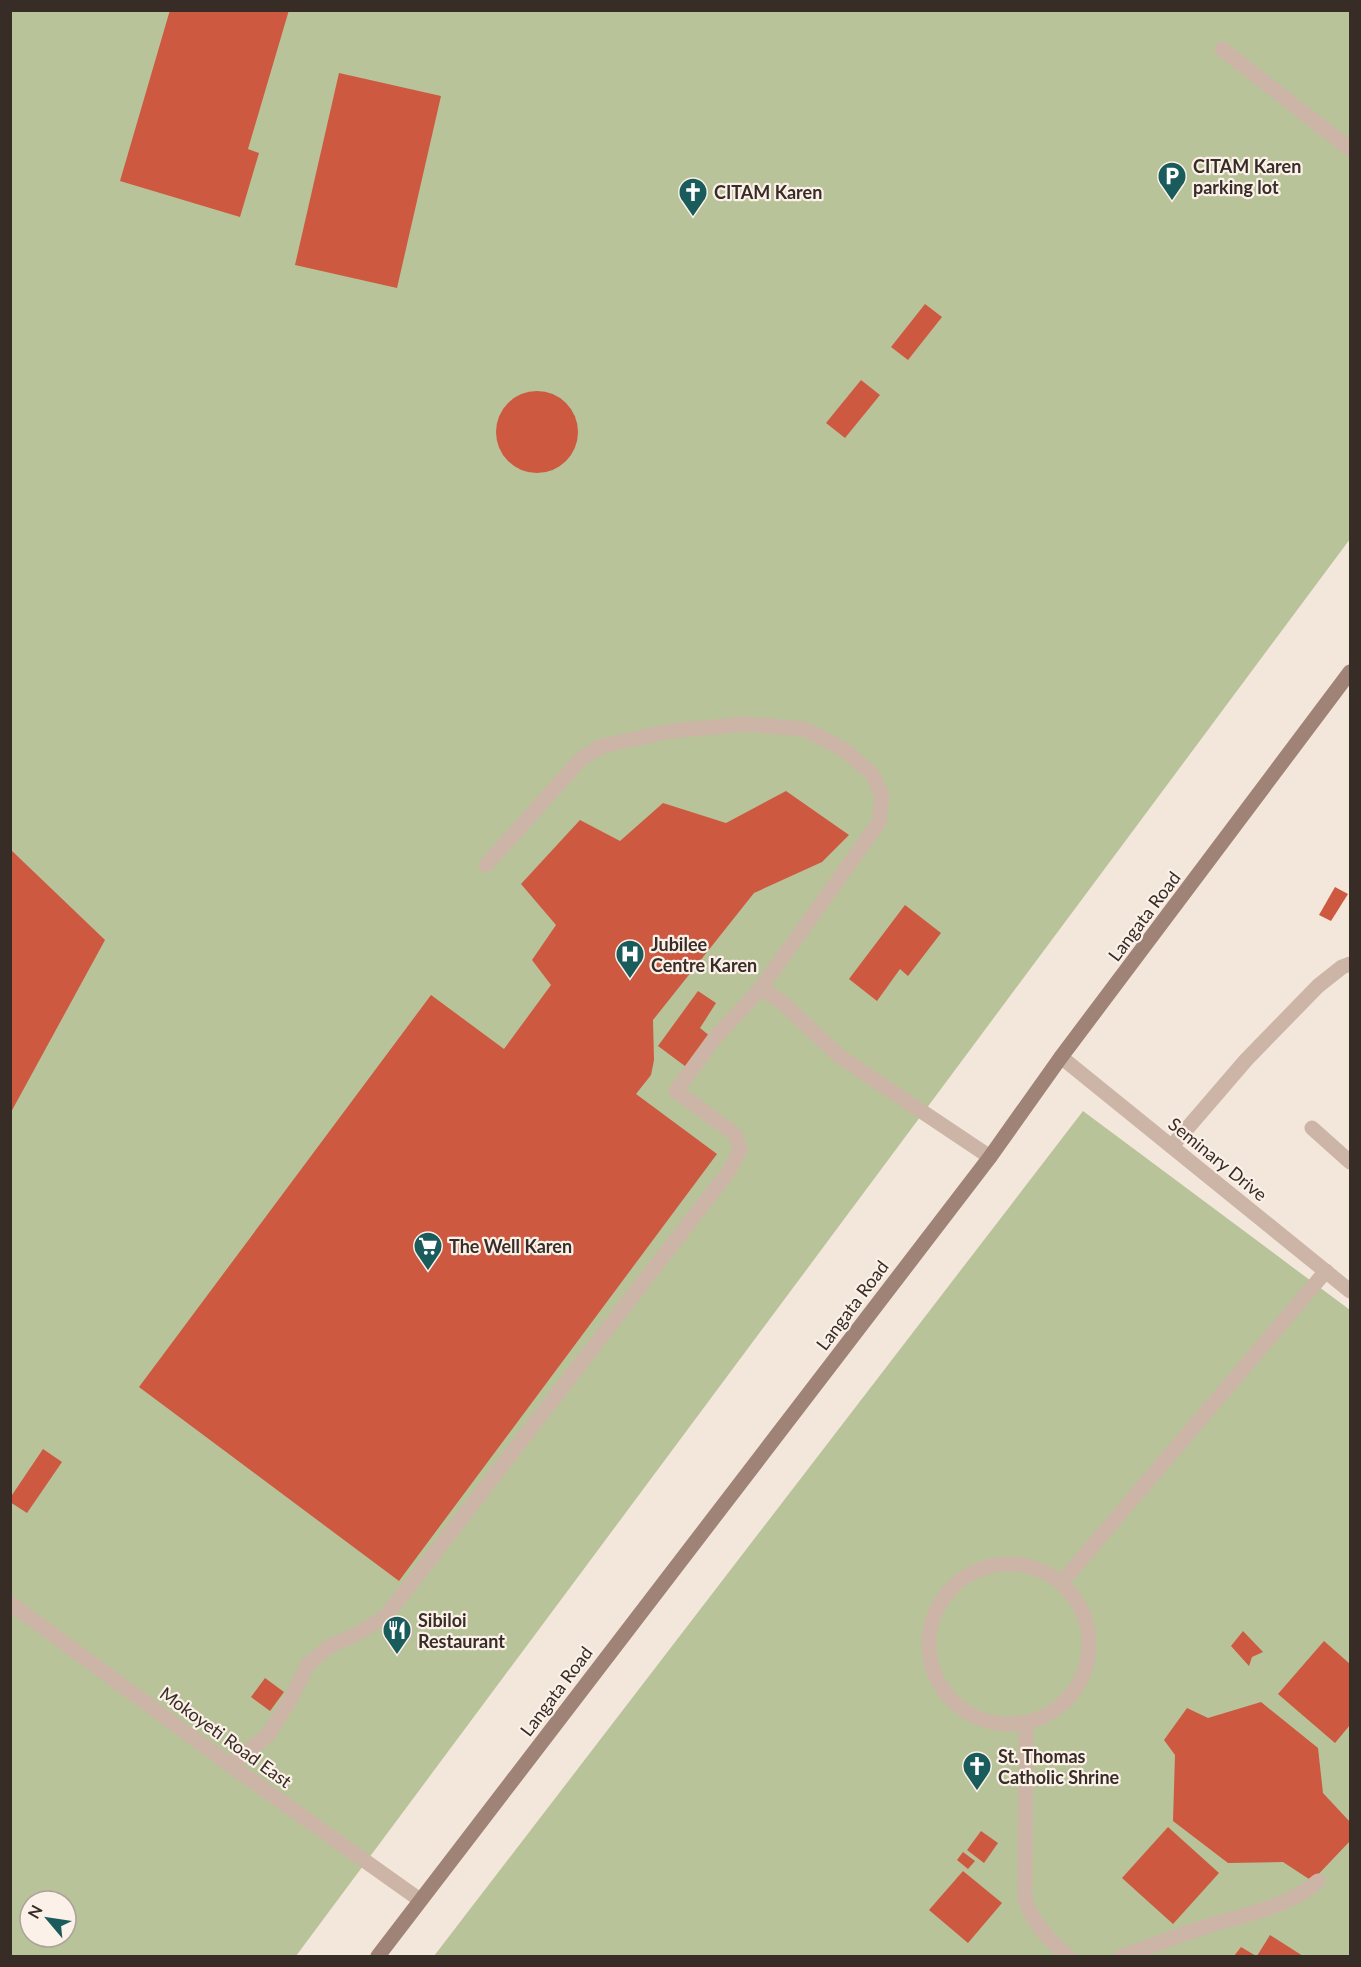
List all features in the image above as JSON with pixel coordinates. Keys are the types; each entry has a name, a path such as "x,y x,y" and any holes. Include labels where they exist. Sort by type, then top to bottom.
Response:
{"main road":[{"name":"Langata Road","path":"378,1956 990,1157 1061,1057 1350,672"}],"street":[{"path":"1222,49 1350,149"},
{"path":"230,1765 268,1735 308,1664 330,1646 357,1634 386,1616 729,1172 740,1150 736,1136 676,1091 714,1039 760,988 879,822 882,795 872,774 845,750 804,729 746,724 672,731 602,746 581,759 486,865"},
{"path":"1172,1146 1246,1060 1318,986 1342,967 1350,964"},
{"path":"760,988 784,1004 840,1056 990,1157"},
{"name":"Seminary Drive","path":"1061,1057 1350,1291"},
{"path":"1312,1128 1350,1162"},
{"path":"1062,1582 1326,1271"},
{"path":"1007,1563 1036,1568 1062,1582 1081,1605 1089,1634 1087,1664 1075,1691 1053,1712 1026,1724 996,1725 968,1715 946,1695 932,1669 928,1639 935,1610 952,1586 978,1569 1007,1563"},
{"name":"Mokoyeti Road East","path":"10,1603 230,1765 420,1900"},
{"path":"1026,1724 1025,1900 1032,1919 1057,1948 1068,1956"},
{"path":"1122,1956 1264,1910 1304,1893 1318,1881"}],"green space":[{"path":"11,11 1350,11 1350,539 296,1956 11,1956"},
{"path":"1083,1111 1350,1310 1350,1956 434,1956"}],"building":[{"path":"170,10 289,10 248,149 259,153 240,217 120,181"},
{"path":"339,73 441,96 397,288 295,265"},
{"path":"925,304 942,317 908,360 891,347"},
{"path":"861,380 880,395 845,438 826,423"},
{"path":"529,391 545,391 560,398 571,409 578,424 575,448 566,461 545,473 529,473 514,466 503,455 496,440 496,424 503,409 514,398"},
{"name":"The Well Karen","path":"786,791 849,835 822,862 754,893 653,1020 654,1060 651,1075 636,1094 717,1154 399,1581 139,1387 431,995 504,1049 551,985 532,960 556,925 521,884 580,820 620,841 663,803 726,823"},
{"path":"10,849 105,940 10,1114"},
{"path":"1335,887 1348,894 1331,921 1319,915"},
{"path":"905,905 941,933 908,976 900,969 877,1001 849,979"},
{"path":"698,991 716,1003 700,1028 711,1037 689,1069 658,1046"},
{"path":"43,1449 62,1462 27,1513 10,1502 10,1498"},
{"path":"1243,1631 1263,1652 1252,1657 1249,1666 1231,1646"},
{"path":"1324,1641 1350,1664 1350,1725 1335,1743 1278,1694"},
{"path":"265,1678 284,1692 270,1711 251,1697"},
{"path":"1261,1702 1318,1748 1323,1793 1350,1822 1350,1841 1312,1881 1283,1862 1228,1863 1173,1821 1175,1755 1164,1740 1187,1708 1208,1718"},
{"path":"1168,1827 1219,1873 1173,1924 1122,1878"},
{"path":"981,1831 998,1843 984,1863 967,1850"},
{"path":"963,1852 975,1861 968,1869 957,1860"},
{"path":"963,1871 1002,1903 968,1943 929,1910"},
{"path":"1270,1935 1303,1956 1257,1956"},
{"path":"1241,1947 1256,1956 1234,1956"}],"place":[{"name":"CITAM Karen parking lot","path":"1172,202"},
{"name":"CITAM Karen","path":"693,218"},
{"name":"Jubilee Centre Karen","path":"630,980"},
{"name":"The Well Karen","path":"428,1272"},
{"name":"Sibiloi Restaurant","path":"397,1656"},
{"name":"St. Thomas Catholic Shrine","path":"977,1792"}]}
